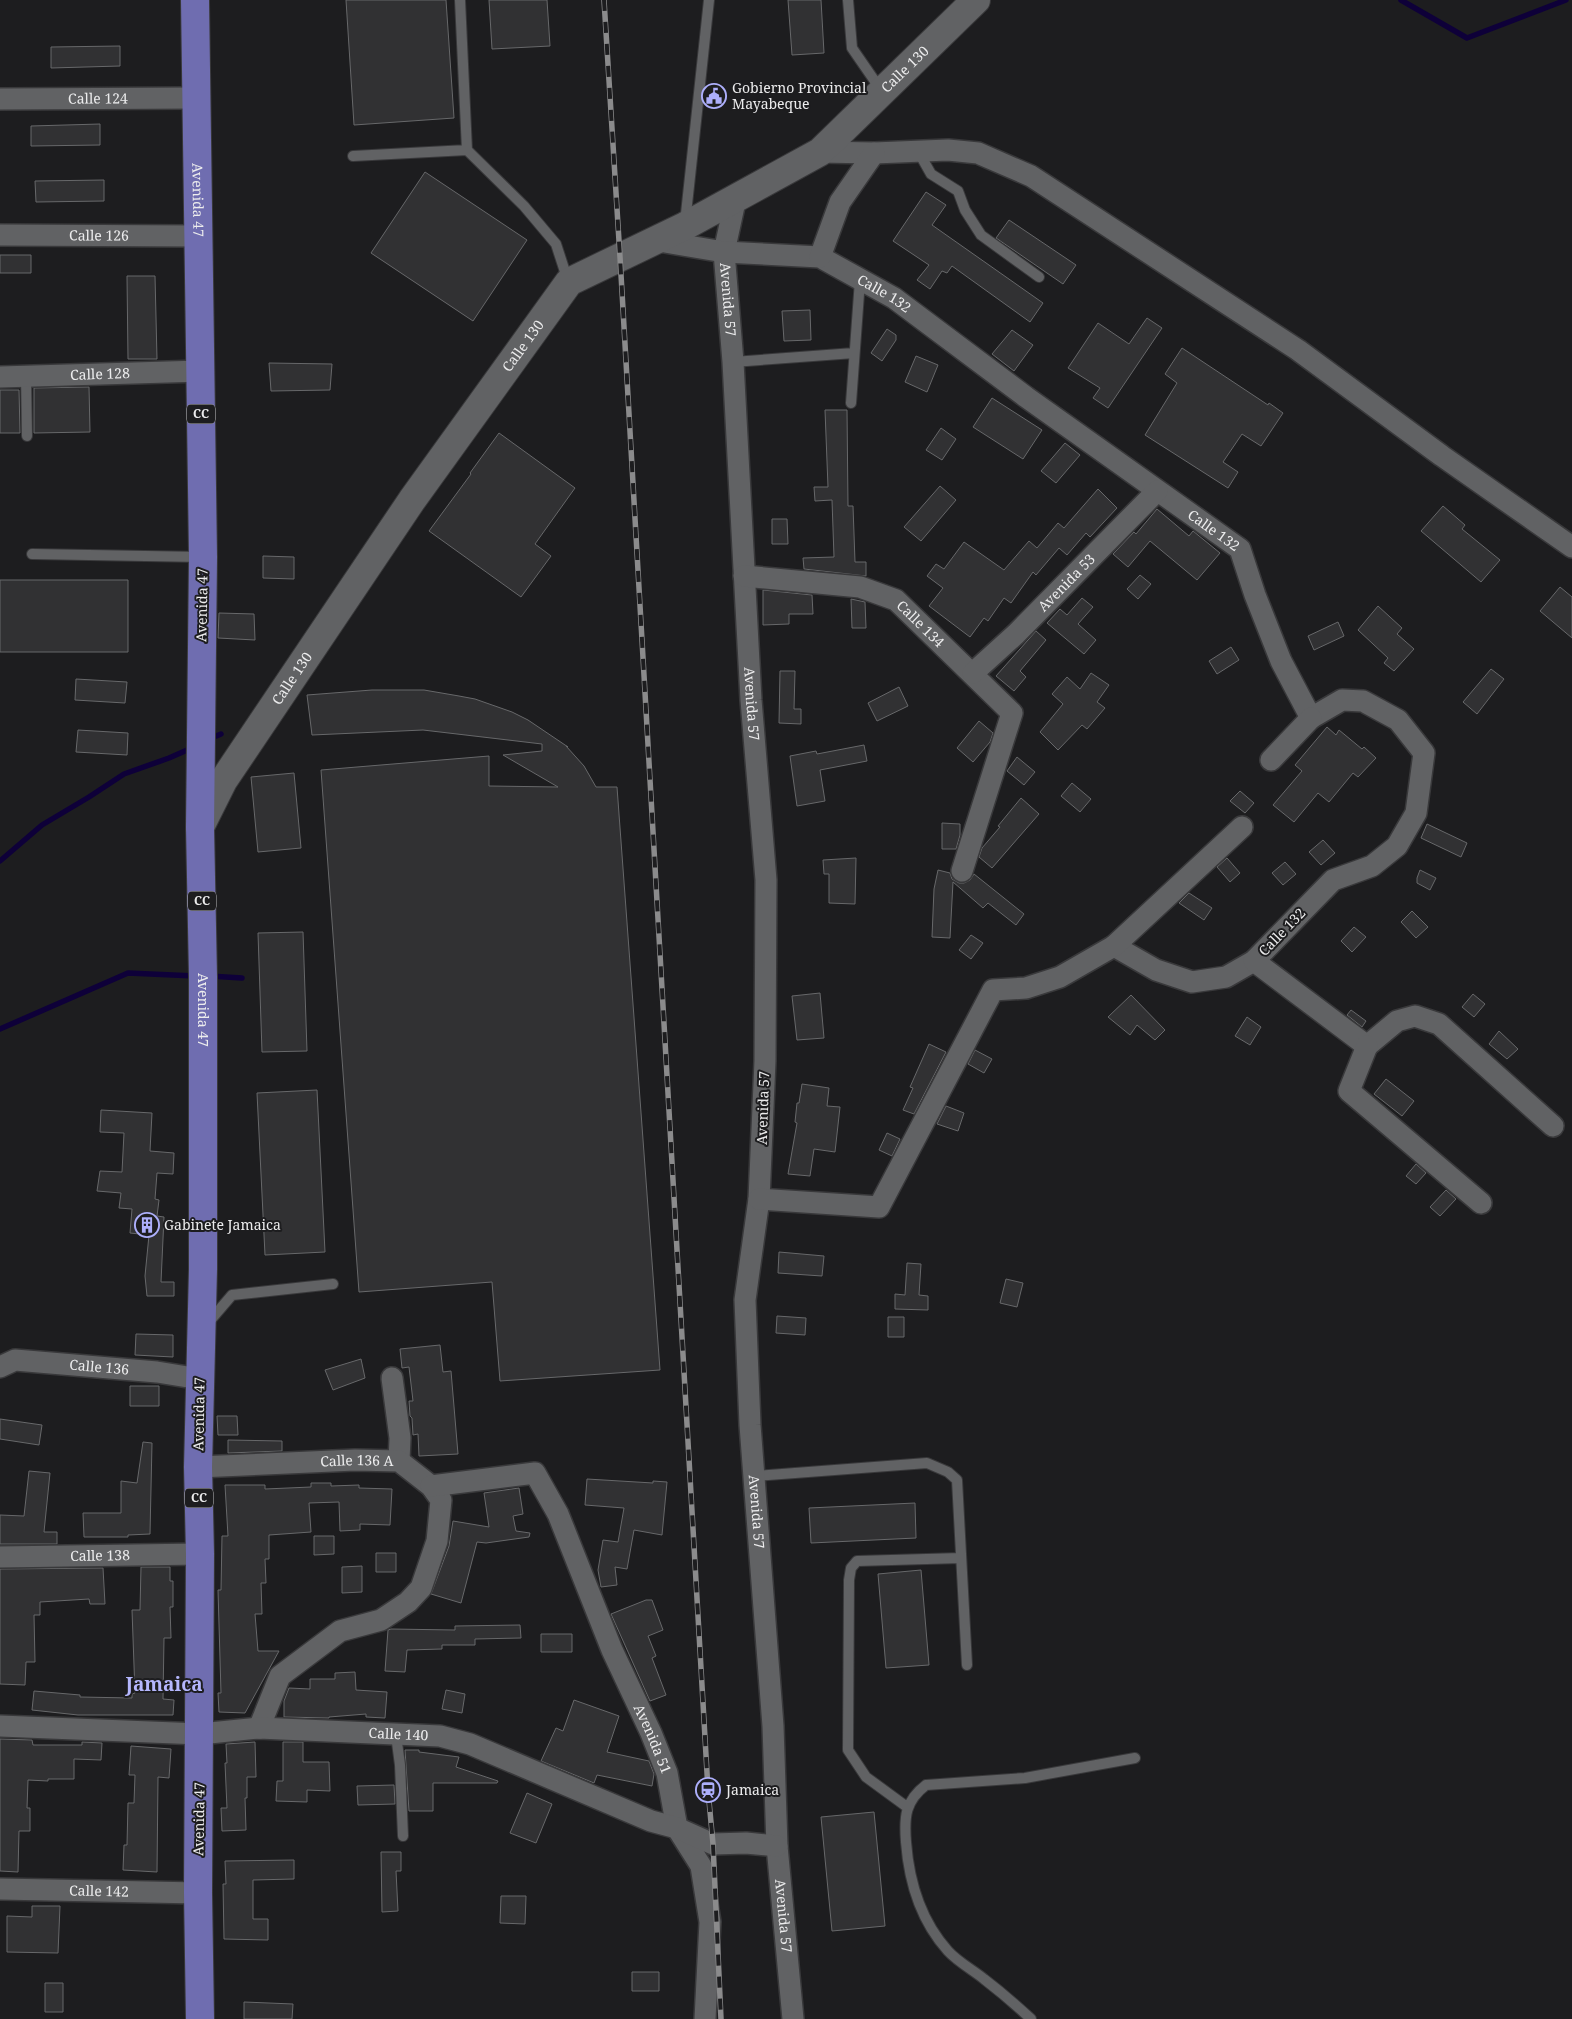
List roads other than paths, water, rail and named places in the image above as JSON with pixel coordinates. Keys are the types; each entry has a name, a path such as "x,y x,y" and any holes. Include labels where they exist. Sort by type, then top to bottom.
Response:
{"main road":[{"name":"Avenida 47","path":"195,0 203,557 200,827 203,976 202,1330 198,1467 200,1554 198,1893 200,2019"},
{"name":"Calle 130","path":"200,827 223,780 412,500 568,282 684,226 820,152 976,0"}],"street":[{"name":"Calle 124","path":"0,99 196,98"},
{"path":"820,152 874,153 948,150 978,153 1031,176 1298,350 1442,456 1572,547"},
{"path":"820,257 840,202 874,153"},
{"name":"Avenida 57","path":"736,197 724,252 733,362 750,700 766,880 765,1062 759,1199 745,1300 750,1426 773,1726 777,1846 793,2019"},
{"name":"Calle 126","path":"0,234 198,236"},
{"name":"Calle 132","path":"653,240 724,252 820,257 894,298 1026,397 1240,549 1255,595 1281,660 1311,718 1342,700 1363,701 1398,720 1424,753 1416,813 1397,846 1372,866 1333,880 1254,961 1226,977 1192,982 1156,970 1114,946"},
{"name":"Calle 128","path":"0,377 201,371"},
{"name":"Avenida 53","path":"973,673 1016,634 1157,491"},
{"name":"Calle 134","path":"744,576 860,587 896,600 1012,713 962,871"},
{"path":"1272,760 1311,718"},
{"path":"759,1199 879,1207 993,990 1026,988 1060,977 1114,946 1242,826"},
{"path":"1254,961 1367,1046"},
{"path":"1481,1203 1349,1091 1367,1046 1397,1021 1415,1016 1439,1024 1553,1126"},
{"name":"Calle 136","path":"0,1367 15,1360 157,1372 200,1379"},
{"path":"392,1378 400,1438 398,1461"},
{"name":"Calle 136 A","path":"198,1467 364,1460 398,1461 431,1486"},
{"name":"Avenida 51","path":"431,1486 536,1473 558,1514 612,1650 651,1733 667,1773 677,1828 701,1866 710,1922 705,2019"},
{"path":"259,1728 280,1676 340,1631 381,1620 408,1602 421,1588 437,1541 440,1517 441,1500 431,1486"},
{"name":"Calle 138","path":"0,1557 200,1554"},
{"name":"Calle 140","path":"0,1726 200,1734 259,1728 440,1736 470,1744 651,1821 677,1828 712,1844 777,1846"},
{"name":"Calle 142","path":"0,1889 198,1893"}],"lane":[{"path":"460,0 467,150 524,206 556,244 568,282"},
{"path":"684,226 709,0"},
{"path":"848,0 852,48 882,91"},
{"path":"353,156 467,150"},
{"path":"918,151 931,174 958,192 965,210 981,235 1039,276"},
{"path":"851,403 860,280"},
{"path":"733,362 854,353"},
{"path":"26,376 27,436"},
{"path":"32,554 203,557"},
{"path":"202,1330 232,1295 333,1284"},
{"path":"755,1476 927,1463 948,1472 957,1480 967,1665"},
{"path":"907,1807 866,1778 848,1750 849,1580 852,1568 857,1561 961,1558"},
{"path":"396,1735 400,1765 402,1836"},
{"path":"1031,2019 1000,1991 949,1952 926,1923 908,1871 905,1833 907,1807 915,1793 926,1785 1025,1778 1135,1758"}],"waterway":[{"path":"1401,0 1467,38 1566,0"},
{"path":"209,739 221,734"},
{"path":"0,861 42,825 124,774 194,747"},
{"path":"0,1029 128,973 195,976"},
{"path":"209,976 242,978"}],"railway":[{"path":"604,0 708,1790 713,1844 721,2019"}],"place":[{"name":"Gobierno Provincial Mayabeque","path":"714,96"},
{"name":"Gabinete Jamaica","path":"147,1225"},
{"name":"Jamaica","path":"708,1790"}],"district":[{"name":"Jamaica","path":"164,1684"}]}
